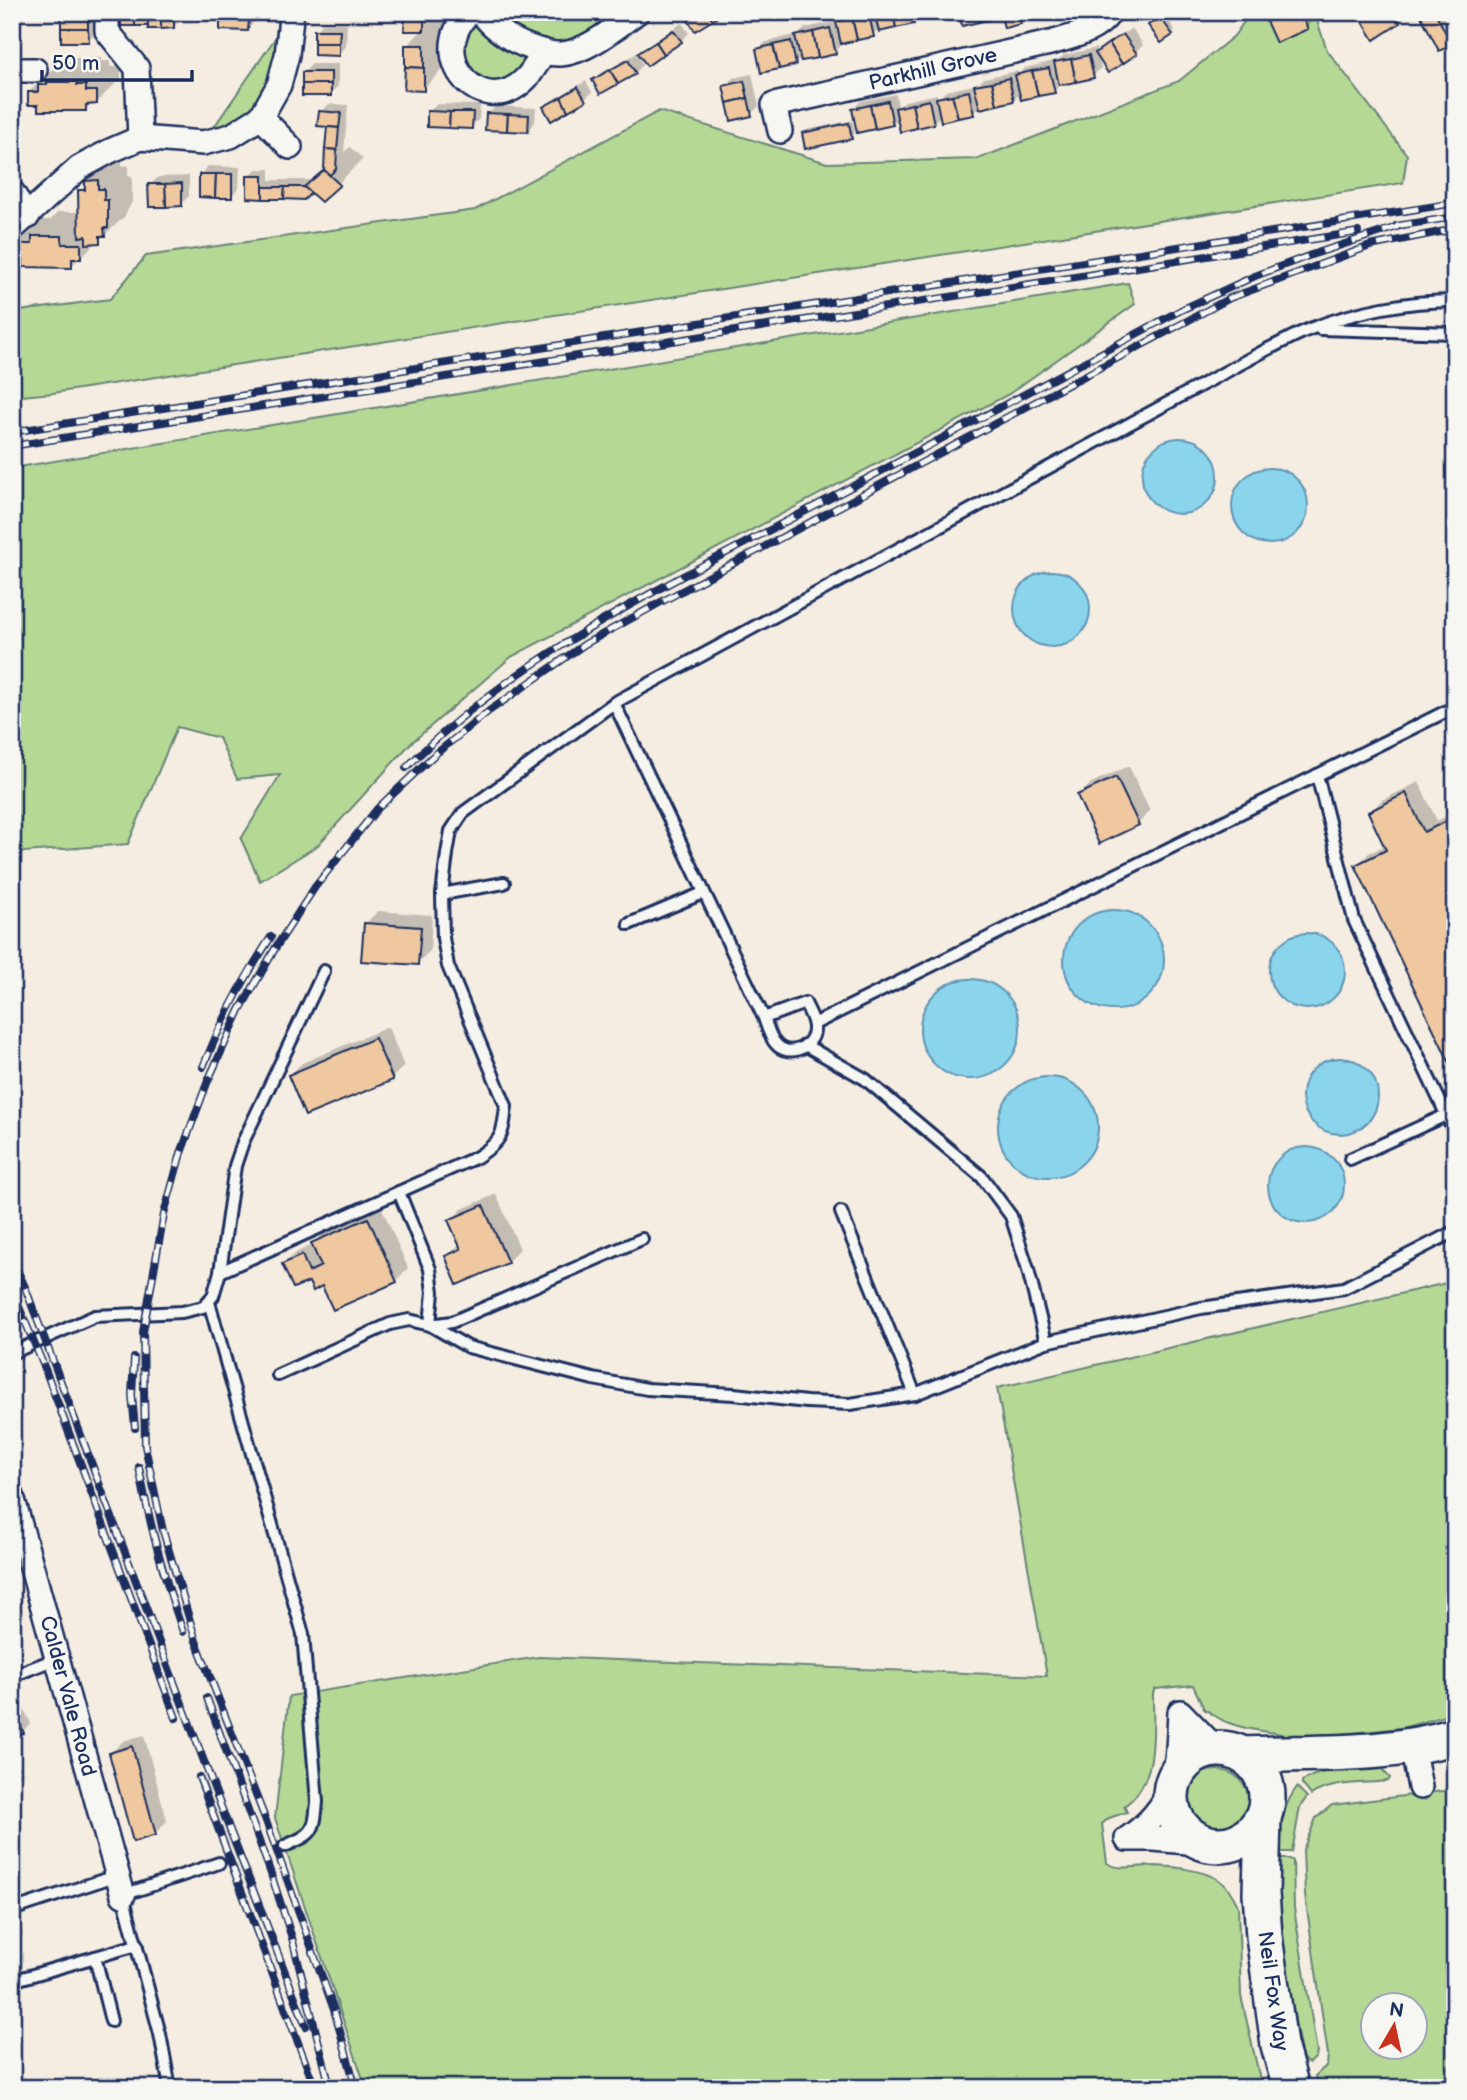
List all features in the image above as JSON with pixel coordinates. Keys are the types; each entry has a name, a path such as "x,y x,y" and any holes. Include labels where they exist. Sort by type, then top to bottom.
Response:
{"main road":[{"path":"1173,1787 1178,1772 1188,1761 1201,1753 1311,1753 1412,1746 1455,1736"},
{"name":"Neil Fox Way","path":"1229,1752 1247,1758 1259,1769 1266,1784 1261,1893 1279,2045 1291,2088"},
{"path":"1214,1844 1226,1845 1254,1831 1280,1776 1311,1753"},
{"name":"Neil Fox Way","path":"1173,1787 1175,1817 1184,1829 1196,1839 1214,1844 1238,1860 1249,1872 1261,1893"}],"street":[{"path":"107,12 107,31 136,68 141,138"},
{"path":"12,192 20,223 79,168 141,138 203,143 231,136 261,117 279,85 287,55 290,12"},
{"path":"470,12 456,31 453,47 454,61 460,74 475,89 496,94 513,90 526,81 543,51"},
{"path":"481,12 518,43 561,55 602,37 637,12"},
{"name":"Parkhill Grove","path":"780,131 774,105 1050,43 1085,33 1110,12"},
{"path":"261,117 290,147"},
{"name":"Calder Vale Road","path":"15,1511 121,1885"},
{"path":"1214,1844 1154,1839 1119,1840 1148,1824 1163,1806 1173,1787 1178,1748 1179,1702 1229,1752"},
{"path":"1412,1746 1420,1787"}],"lane":[{"path":"220,1272 477,1157 495,1146 504,1128 506,1107 448,966 443,938 442,894 450,831 463,813 614,703 1254,357 1311,328 1357,314 1421,302 1455,301"},
{"path":"1311,328 1455,333"},
{"path":"614,703 774,1043 782,1049 797,1050 813,1037 814,1024 805,1003 764,1018"},
{"path":"814,1024 1455,707"},
{"path":"1317,775 1354,920 1455,1133"},
{"path":"442,894 503,883"},
{"path":"629,924 702,893"},
{"path":"12,1353 95,1316 182,1312 203,1307 209,1301 220,1272 236,1166 243,1142 324,971"},
{"path":"804,1045 866,1079 982,1177 1011,1216 1046,1342"},
{"path":"1350,1159 1446,1115"},
{"path":"399,1192 430,1269 433,1292 430,1325"},
{"path":"841,1212 915,1394"},
{"path":"278,1375 390,1324 409,1320 430,1325 468,1347 593,1379 647,1389 850,1404 915,1394 1046,1342 1201,1308 1344,1289 1455,1231"},
{"path":"430,1325 452,1322 642,1239"},
{"path":"209,1301 303,1634 317,1802 314,1826 304,1837 285,1846"},
{"path":"12,1675 58,1658"},
{"path":"12,1910 219,1863"},
{"path":"121,1885 160,2034 170,2088"},
{"path":"12,1981 137,1945"},
{"path":"94,1957 111,2021"}],"green space":[{"path":"279,12 290,12 261,117 203,143 276,37"},
{"path":"469,12 637,12 535,69 475,89 456,31"},
{"path":"1251,12 1314,12 1327,50 1407,155 1403,183 53,393 12,397 12,312 110,299 146,256 475,210 659,111 827,163 978,159 1179,81 1234,36"},
{"path":"1128,283 1135,304 1009,394 511,657 410,744 317,846 260,881 241,839 280,775 237,779 219,738 177,727 128,844 12,853 12,468"},
{"path":"1455,1281 1455,1713 1402,1728 1289,1739 1280,1734 1243,1728 1222,1720 1204,1709 1193,1685 1155,1689 1149,1770 1135,1796 1124,1806 1127,1812 1109,1818 1102,1824 1107,1863 1122,1867 1157,1866 1194,1871 1219,1880 1233,1895 1238,1906 1241,1996 1262,2088 366,2088 275,1818 289,1696 539,1657 1047,1676 997,1388"},
{"path":"1380,1767 1390,1778 1388,1781 1338,1785 1311,1795 1302,1784 1302,1781 1311,1776 1330,1771"},
{"path":"1217,1770 1235,1776 1243,1784 1249,1802 1243,1820 1235,1828 1217,1834 1199,1828 1191,1820 1185,1802 1191,1784 1199,1776"},
{"path":"1455,1786 1455,2088 1319,2088 1315,2076 1327,2065 1328,2055 1305,1895 1303,1850 1316,1818 1332,1805 1443,1791"},
{"path":"1297,1787 1307,1797 1300,1807 1292,1852 1280,1852 1278,1848 1283,1816"},
{"path":"1279,1859 1293,1861 1294,1908 1317,2052 1310,2063 1302,2057 1288,1983 1280,1909"}],"water":[{"path":"1180,438 1195,441 1207,449 1215,461 1218,476 1215,491 1207,503 1195,511 1180,514 1165,511 1153,503 1145,491 1142,476 1145,461 1153,449 1165,441"},
{"path":"1270,468 1285,471 1297,479 1305,491 1308,506 1305,521 1297,533 1285,541 1270,544 1255,541 1243,533 1235,521 1232,506 1235,491 1243,479 1255,471"},
{"path":"1052,571 1067,574 1079,582 1087,594 1090,609 1087,624 1079,636 1067,644 1052,647 1037,644 1025,636 1017,624 1014,609 1017,594 1025,582 1037,574"},
{"path":"1114,910 1133,914 1149,925 1160,941 1164,960 1160,979 1149,995 1133,1006 1114,1010 1095,1006 1079,995 1068,979 1064,960 1068,941 1079,925 1095,914"},
{"path":"1307,933 1322,936 1334,944 1342,956 1345,971 1342,986 1334,998 1322,1006 1307,1009 1292,1006 1280,998 1272,986 1269,971 1272,956 1280,944 1292,936"},
{"path":"970,979 989,983 1005,994 1016,1010 1020,1029 1016,1048 1005,1064 989,1075 970,1079 951,1075 935,1064 924,1048 920,1029 924,1010 935,994 951,983"},
{"path":"1340,1058 1355,1061 1367,1069 1375,1081 1378,1096 1375,1111 1367,1123 1355,1131 1340,1134 1325,1131 1313,1123 1305,1111 1302,1096 1305,1081 1313,1069 1325,1061"},
{"path":"1048,1077 1067,1081 1083,1092 1094,1108 1098,1127 1094,1146 1083,1162 1067,1173 1048,1177 1029,1173 1013,1162 1002,1146 998,1127 1002,1108 1013,1092 1029,1081"},
{"path":"1306,1147 1321,1150 1333,1158 1341,1170 1344,1185 1341,1200 1333,1212 1321,1220 1306,1223 1291,1220 1279,1212 1271,1200 1268,1185 1271,1170 1279,1158 1291,1150"}],"building":[{"path":"12,12 21,12 20,23 12,22"},
{"path":"121,12 135,12 135,26 121,26"},
{"path":"135,12 148,12 148,26 135,26"},
{"path":"148,12 161,12 161,29 148,29"},
{"path":"161,12 174,12 174,28 161,29"},
{"path":"220,12 249,12 249,19 220,18"},
{"path":"405,12 424,12 424,31 404,31"},
{"path":"697,12 708,12 713,20 695,31 687,19"},
{"path":"708,12 724,12 713,20"},
{"path":"874,12 893,12 896,28 879,32"},
{"path":"893,12 912,12 914,24 896,28"},
{"path":"917,12 935,12 936,16 919,19"},
{"path":"959,12 977,12 979,22 962,26"},
{"path":"977,12 995,12 996,18 979,22"},
{"path":"1000,12 1018,12 1021,24 1004,28"},
{"path":"1274,12 1300,12 1308,29 1276,43 1264,17"},
{"path":"1357,12 1393,12 1400,23 1374,40"},
{"path":"1419,12 1435,12 1452,45 1439,51"},
{"path":"61,14 88,14 88,28 61,28"},
{"path":"869,15 874,37 857,40 852,18"},
{"path":"1160,17 1173,35 1161,43 1148,25"},
{"path":"220,18 249,19 248,31 220,30"},
{"path":"852,18 857,40 841,44 836,22"},
{"path":"61,28 88,28 89,42 61,42"},
{"path":"830,28 836,54 818,58 813,32"},
{"path":"314,30 340,30 339,43 314,43"},
{"path":"673,30 682,42 664,54 656,42"},
{"path":"813,32 818,58 801,61 795,36"},
{"path":"1123,34 1137,54 1122,64 1109,43"},
{"path":"791,41 796,65 779,69 773,45"},
{"path":"656,42 664,54 647,66 638,53"},
{"path":"314,43 339,43 339,56 314,55"},
{"path":"1109,43 1122,64 1108,73 1095,53"},
{"path":"405,45 424,45 424,68 405,67"},
{"path":"773,45 779,69 761,73 756,49"},
{"path":"1089,55 1094,78 1076,82 1071,59"},
{"path":"1071,59 1076,82 1059,85 1054,62"},
{"path":"628,60 636,74 618,84 610,70"},
{"path":"405,67 424,68 424,91 404,90"},
{"path":"1049,68 1055,93 1038,96 1032,71"},
{"path":"610,70 618,84 600,94 592,80"},
{"path":"1032,71 1038,96 1021,100 1015,75"},
{"path":"302,72 331,72 331,84 302,84"},
{"path":"1009,78 1014,101 997,105 992,82"},
{"path":"744,81 748,98 727,103 723,86"},
{"path":"47,82 77,82 77,85 86,85 86,91 97,91 97,104 86,105 86,111 38,111 38,105 28,105 28,92 38,92 38,85 47,85"},
{"path":"992,82 997,105 980,109 974,85"},
{"path":"302,84 331,84 331,96 302,96"},
{"path":"578,87 586,101 568,111 561,97"},
{"path":"969,91 974,115 958,118 952,95"},
{"path":"952,95 958,118 941,122 936,98"},
{"path":"561,97 568,111 551,121 543,107"},
{"path":"748,98 752,116 731,121 727,103"},
{"path":"929,100 934,124 917,128 912,104"},
{"path":"888,101 893,125 875,129 870,105"},
{"path":"912,104 917,128 900,132 895,108"},
{"path":"870,105 875,129 857,133 852,109"},
{"path":"319,111 341,113 339,128 317,126"},
{"path":"427,111 450,112 449,128 427,127"},
{"path":"450,112 473,112 472,129 449,128"},
{"path":"486,113 508,114 507,131 485,130"},
{"path":"508,114 529,115 528,132 507,131"},
{"path":"849,123 852,139 805,149 802,133"},
{"path":"327,127 339,128 337,150 325,149"},
{"path":"325,149 337,150 336,169 330,175 324,170"},
{"path":"324,170 340,185 321,202 304,187"},
{"path":"199,174 216,174 215,198 199,197"},
{"path":"216,174 232,174 232,198 215,198"},
{"path":"247,176 263,176 263,199 247,198"},
{"path":"98,180 98,189 104,189 104,200 108,200 108,228 104,228 105,236 100,236 100,243 86,244 86,236 79,237 78,190 85,190 85,181"},
{"path":"182,183 182,206 166,207 165,184"},
{"path":"148,184 165,184 166,207 149,207"},
{"path":"263,187 285,187 284,199 263,199"},
{"path":"285,187 304,187 311,193 304,200 284,199"},
{"path":"32,236 62,236 62,244 81,244 81,259 72,259 72,268 23,267 23,259 14,259 14,244 32,244"},
{"path":"1116,777 1139,825 1099,844 1077,795"},
{"path":"1406,793 1424,832 1455,817 1455,1074 1355,865 1386,850 1368,812"},
{"path":"364,923 421,927 418,965 361,961"},
{"path":"375,1038 393,1080 305,1116 288,1075"},
{"path":"483,1205 508,1263 457,1285 445,1256 461,1249 448,1220"},
{"path":"368,1218 397,1282 333,1310 322,1286 313,1291 309,1282 293,1288 282,1264 302,1255 309,1272 321,1266 311,1243"},
{"path":"14,1712 24,1733 12,1738 12,1713"},
{"path":"132,1746 156,1835 133,1842 109,1753"}],"railway":[{"path":"12,432 1455,203"},
{"path":"1396,226 1455,217"},
{"path":"406,768 491,694 537,662 633,603 1181,310 1255,276 1403,225"},
{"path":"356,2088 334,2010 266,1821 196,1641 163,1531 145,1446 143,1332 164,1214 181,1153 207,1083 240,1010 276,947 315,887 377,809 433,756 489,711 585,644 1230,298 1370,246 1455,229"},
{"path":"12,446 1358,232"},
{"path":"203,1067 217,1033 271,937"},
{"path":"12,1259 25,1287 306,2026"},
{"path":"12,1290 45,1369 176,1718"},
{"path":"134,1358 132,1395 135,1428"},
{"path":"139,1467 147,1509 183,1632"},
{"path":"207,1698 292,1938 330,2087"},
{"path":"199,1777 315,2088"}]}
